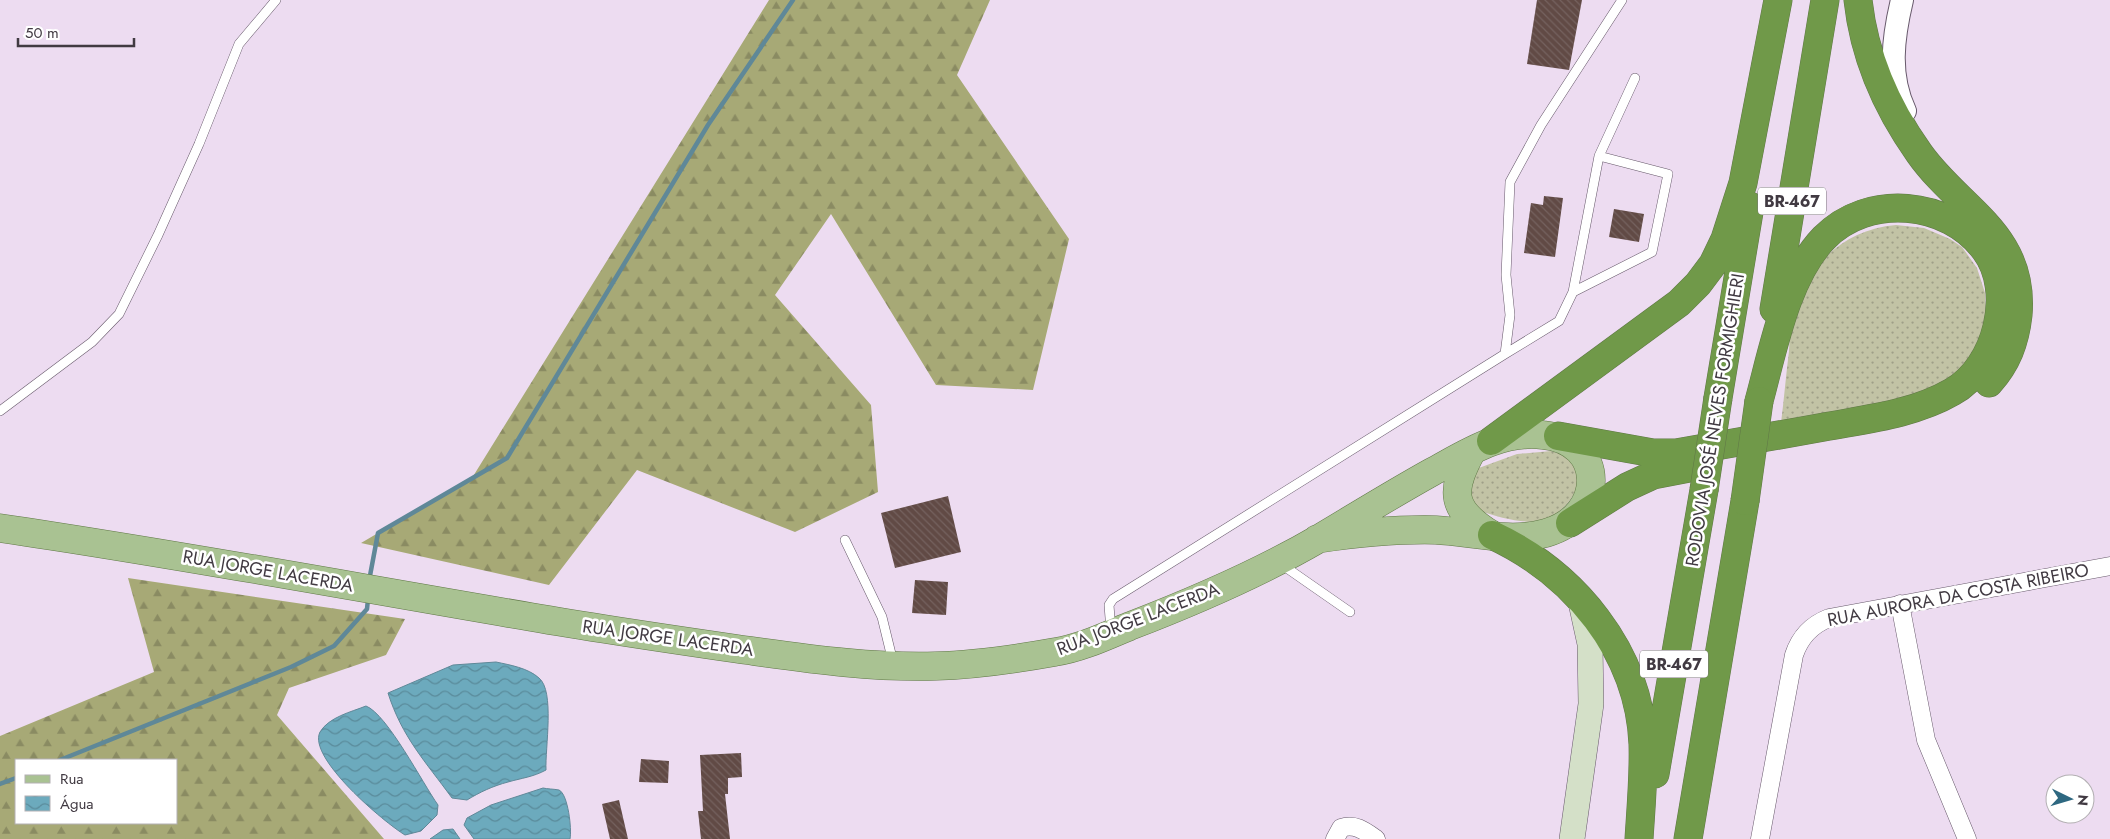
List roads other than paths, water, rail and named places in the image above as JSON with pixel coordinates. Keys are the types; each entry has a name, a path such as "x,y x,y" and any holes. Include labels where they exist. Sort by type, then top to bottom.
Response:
{"highway":[{"path":"1481,446 1678,303 1698,284 1713,264 1725,239 1743,183 1778,0"},
{"name":"RODOVIA JOSÉ NEVES FORMIGHIERI","path":"1644,839 1704,490 1783,0"},
{"name":"BR-467","path":"1688,839 1745,501 1759,402 1825,0"},
{"path":"1570,522 1627,487 1653,475 1887,432 1936,418 1963,407 1984,390 2000,371 2011,351 2019,305 2019,285 2011,261 1998,239 1973,208 1920,154 1894,113 1866,49 1858,0"},
{"path":"1558,436 1653,453 1676,453 1876,418 1928,403 1954,392 1976,372 1991,350 1999,325 1999,295 1996,272 1986,250 1968,232 1947,219 1926,211 1902,207 1878,209 1858,214 1837,227 1824,238 1798,278 1784,313 1759,402"},
{"path":"1492,535 1531,556 1563,580 1580,598 1611,639 1623,662 1638,711 1643,743 1639,839"}],"main road":[{"path":"1520,435 1558,436 1574,445 1585,459 1591,476 1590,494 1583,510 1570,522 1537,534 1519,537 1492,535 1473,523 1460,508 1457,489 1461,472 1481,446 1520,435"},
{"name":"RUA JORGE LACERDA","path":"0,528 107,544 605,630 844,664 941,666 1054,652 1112,634 1201,599 1317,539 1376,502 1481,446"},
{"name":"RUA JORGE LACERDA","path":"1317,539 1405,530 1492,535"},
{"path":"1572,839 1591,704 1590,644 1580,598"}],"street":[{"path":"1902,0 1893,69 1896,92 1913,129 1973,208"},
{"name":"RUA AURORA DA COSTA RIBEIRO","path":"1760,839 1794,655 1808,630 1829,618 2110,566"},
{"path":"1900,604 1926,740 1967,839"},
{"path":"1335,839 1341,828 1348,825 1361,828 1376,839"}],"lane":[{"path":"0,411 92,342 119,314 158,235 199,144 239,44 276,0"},
{"path":"1505,354 1510,315 1506,275 1510,182 1541,125 1622,0"},
{"path":"1112,634 1109,605 1113,599 1556,324 1573,292 1599,156 1635,78"},
{"path":"1573,292 1652,252 1668,174 1599,156"},
{"path":"845,540 882,617 894,666"},
{"path":"1277,560 1350,612"}],"water":[{"path":"496,662 519,667 530,672 539,678 544,685 548,707 546,770 532,776 492,787 467,800 452,798 407,736 388,693 453,665"},
{"path":"366,706 375,712 394,735 438,805 437,815 421,831 405,835 381,818 350,789 325,757 319,743 320,732 324,727 341,716"},
{"path":"543,788 559,790 565,798 569,812 570,839 474,839 464,825 467,818 491,805"},
{"path":"453,829 460,839 430,839 443,830"}],"waterway":[{"path":"369,581 378,533 507,458 708,125 793,0"},
{"path":"62,759 291,667 334,646 367,609 368,599"},
{"path":"0,784 15,778"}]}
